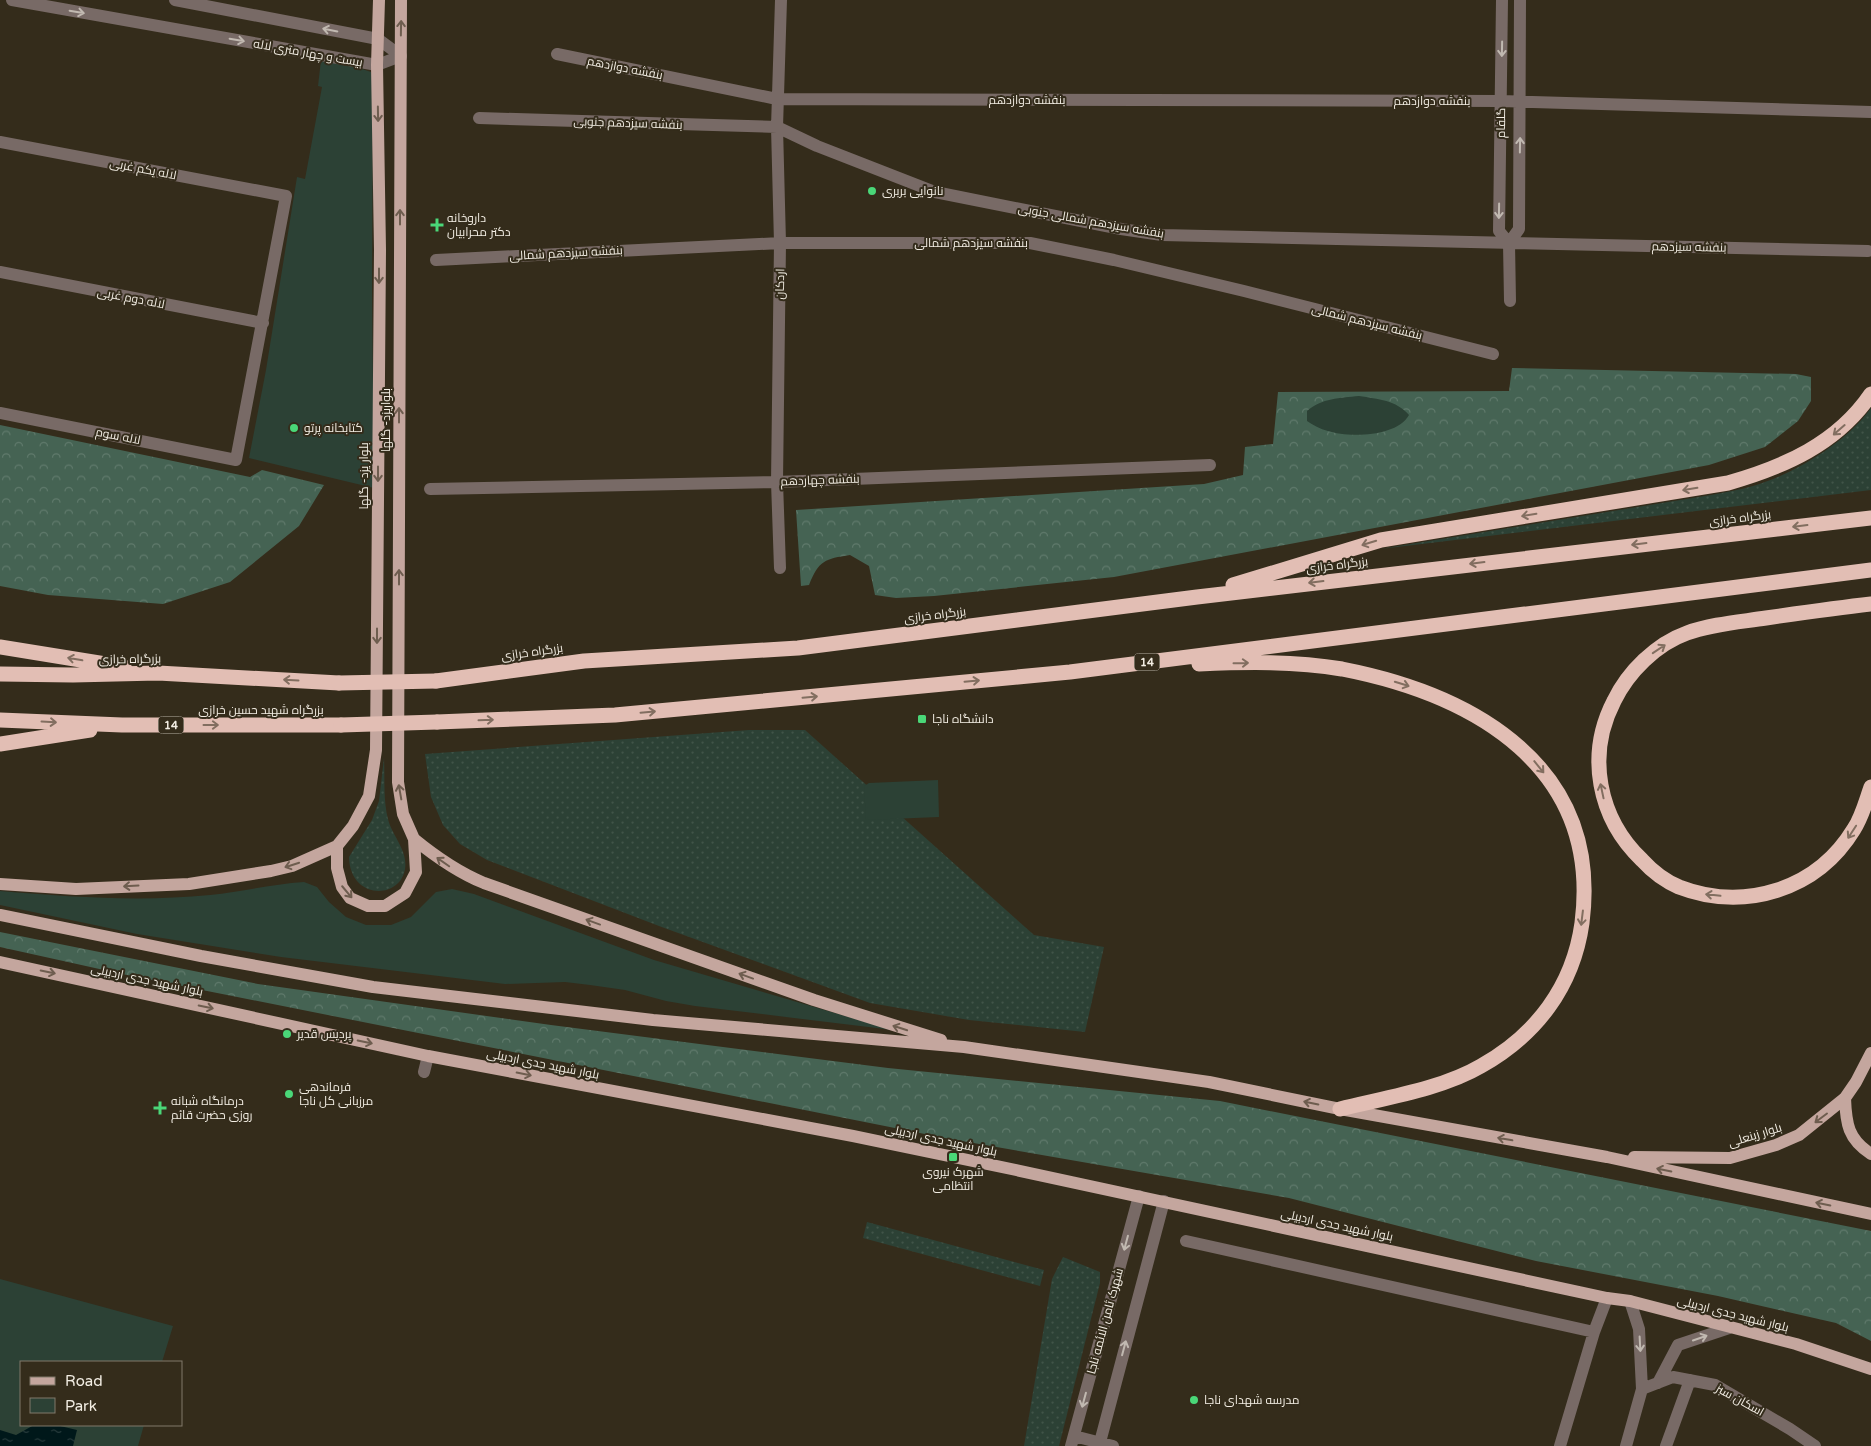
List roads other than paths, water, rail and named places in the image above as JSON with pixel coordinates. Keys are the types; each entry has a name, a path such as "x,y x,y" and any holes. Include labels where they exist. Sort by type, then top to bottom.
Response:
{"highway":[{"path":"1197,597 1382,540 1728,483 1759,474 1811,450 1834,435 1852,419 1871,394"},
{"name":"بزرگراه خرازی","path":"0,674 158,673 339,683 436,681 584,661 798,648 1197,597 1871,518"},
{"name":"14","path":"1070,672 1871,570"},
{"path":"1864,605 1714,626 1686,633 1656,651 1642,662 1629,678 1617,694 1607,715 1600,739 1599,777 1604,801 1615,827 1629,848 1654,872 1677,886 1705,895 1734,898 1763,894 1788,887 1816,872 1838,851 1854,828 1871,787"},
{"path":"0,647 158,673"},
{"path":"1070,672 1216,664 1277,663 1340,669 1391,681 1447,700 1487,722 1514,742 1535,762 1550,781 1562,802 1578,842 1584,887 1580,938 1572,966 1559,991 1528,1033 1507,1050 1480,1067 1452,1079 1340,1109"},
{"name":"بزرگراه شهید حسین خرازی","path":"0,720 122,725 341,725 615,715 1070,672"},
{"path":"0,744 122,725"}],"main road":[{"name":"بلوار یزد- گلها","path":"337,846 353,826 369,796 376,750 380,260 377,65 379,0"},
{"name":"بلواریزد- گلها","path":"402,0 398,782 404,814 414,839"},
{"path":"0,884 76,889 189,884 292,866 337,846 337,868 342,887 350,898 368,906 385,906 405,893 416,872 414,839"},
{"path":"414,839 445,864 461,874 484,883 814,1000 964,1047"},
{"path":"0,915 201,956 373,987 653,1020 964,1047 1209,1082 1340,1109 1607,1157 1871,1214"},
{"name":"بلوار شهید جدی اردبیلی","path":"0,962 428,1056 853,1136 1164,1201 1607,1298 1630,1301 1796,1344 1871,1368"},
{"name":"بلوار زینعلی","path":"1607,1157 1730,1158 1776,1145 1799,1135 1845,1098 1856,1082 1871,1053"},
{"path":"1845,1098 1846,1118 1850,1134 1860,1147 1871,1154"}],"street":[{"name":"بیست و چهار متری لاله","path":"12,0 377,65 401,56"},
{"name":"بیست و چهار متری لاله","path":"175,0 378,39 401,56"},
{"name":"اردکان","path":"780,0 777,127 780,243 777,482 780,568"},
{"name":"گلفام","path":"1502,0 1499,231 1510,243"},
{"name":"گلفام","path":"1510,301 1510,243 1519,230 1520,0"},
{"name":"بنفشه دوازدهم","path":"557,54 778,99 1520,101"},
{"path":"1520,101 1871,112"},
{"name":"بنفشه سیزدهم جنوبی","path":"479,118 777,127"},
{"name":"بنفشه سیزدهم شمالی جنوبی","path":"777,127 817,146 935,192 1154,234 1510,243"},
{"name":"لاله یکم غربی","path":"0,142 286,196 262,323"},
{"name":"بنفشه سیزدهم شمالی","path":"436,260 780,243 1030,243 1114,260 1235,289 1493,354"},
{"name":"بنفشه سیزدهم","path":"1510,243 1868,251"},
{"name":"لاله دوم غربی","path":"0,272 262,323"},
{"name":"لاله سوم","path":"0,412 236,460 262,323"},
{"name":"بنفشه چهاردهم","path":"430,489 777,482 1210,465"},
{"path":"424,1072 428,1056"},
{"name":"شهرک ثامن الائمه ناجا","path":"1072,1441 1139,1196"},
{"name":"شهرک ثامن الائمه ناجا","path":"1099,1444 1164,1201"},
{"path":"1186,1240 1594,1332"},
{"path":"1560,1446 1594,1332 1607,1298"},
{"path":"1626,1446 1642,1389 1639,1329 1630,1301"},
{"path":"1658,1383 1678,1345 1729,1328"},
{"name":"اسکان سبز","path":"1642,1389 1673,1377 1715,1385 1815,1446"},
{"path":"1666,1446 1690,1380"},
{"path":"1072,1441 1112,1446"}],"water":[{"path":"32,1426 60,1426 77,1430 73,1446 0,1446 0,1430 16,1435"}],"place":[{"name":"نانوایی بربری","path":"872,191"},
{"name":"داروخانه دکتر محرابیان","path":"437,225"},
{"name":"كتابخانه پرتو","path":"294,428"},
{"name":"دانشگاه ناجا","path":"922,719"},
{"name":"پردیس قدیر","path":"287,1034"},
{"name":"فرماندهی مرزبانی کل ناجا","path":"289,1094"},
{"name":"درمانگاه شبانه روزی حضرت قائم","path":"160,1108"},
{"name":"شهرک نیروی انتظامی","path":"953,1157"},
{"name":"مدرسه شهدای ناجا","path":"1194,1400"}]}
